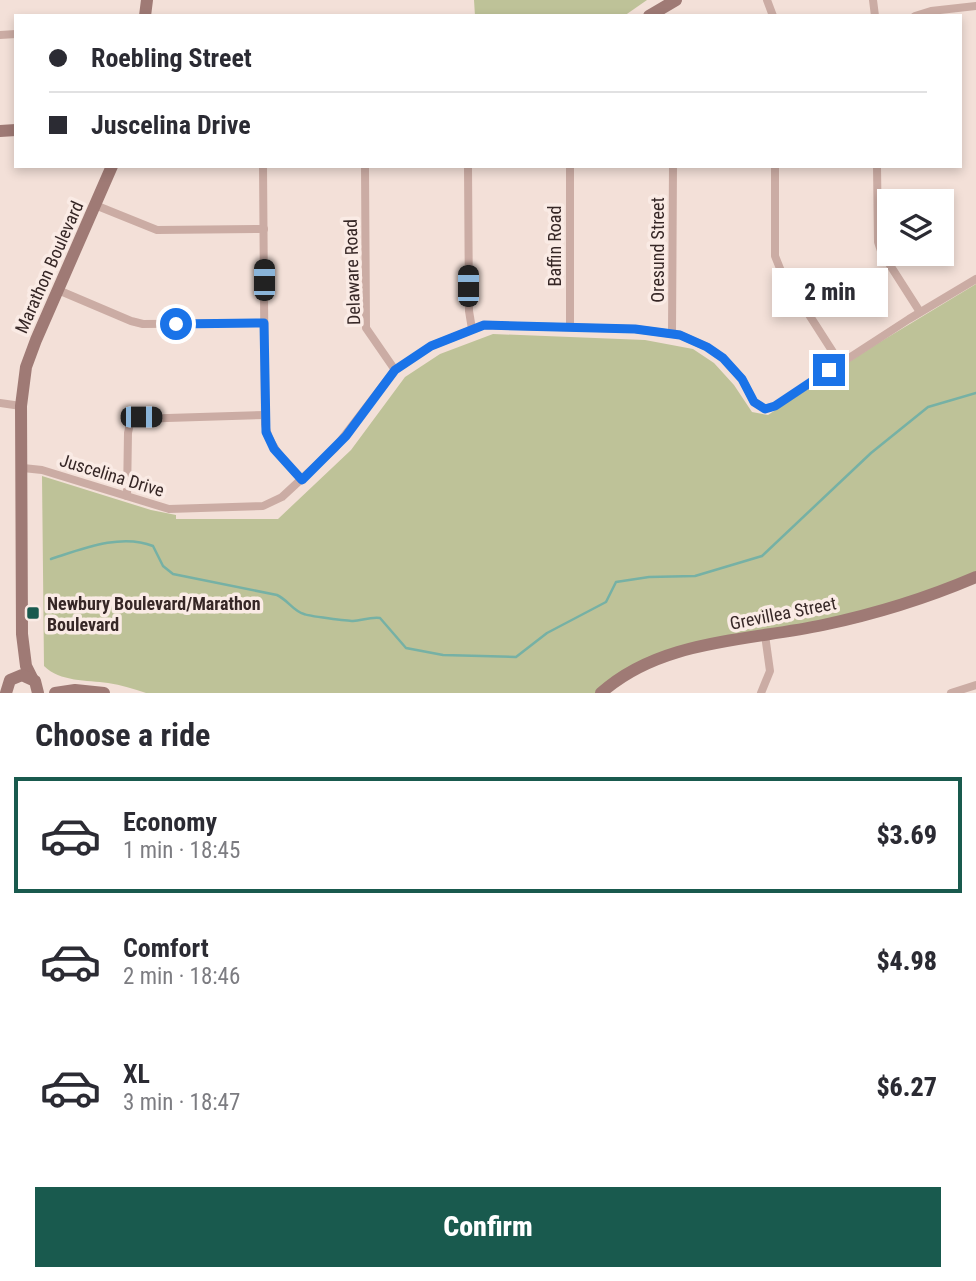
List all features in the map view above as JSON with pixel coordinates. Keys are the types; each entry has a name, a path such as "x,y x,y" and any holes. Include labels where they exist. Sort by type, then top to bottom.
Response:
{"street":[{"path":"652,14 676,0"},
{"path":"921,14 976,6"},
{"name":"Marathon Boulevard","path":"35,684 26,666 22,634 21,406 24,379 30,355 113,168"},
{"path":"263,168 265,415 269,440 302,480"},
{"name":"Delaware Road","path":"365,168 366,328 395,370"},
{"path":"468,168 469,311 472,329"},
{"name":"Baffin Road","path":"570,168 570,327"},
{"name":"Oresund Street","path":"672,333 673,168"},
{"path":"775,168 775,256 781,271 840,363"},
{"path":"877,168 878,242 920,312"},
{"path":"95,205 156,230 264,229"},
{"name":"Juscelina Drive","path":"23,468 42,470 169,509 248,508 273,503 302,480 346,436 395,370 431,346 472,329 501,324 672,333 697,342 723,358 742,379 754,402 765,409 775,406 976,279"},
{"path":"58,290 142,324 264,323"},
{"path":"0,403 21,406"},
{"path":"127,496 128,433 130,423 135,419 265,415"},
{"name":"Grevillea Street","path":"601,693 628,673 661,657 709,644 861,616 924,597 976,577"},
{"name":"Marathon Boulevard","path":"6,685 22,634"},
{"path":"761,693 771,671 765,635"},
{"path":"6,685 22,675 35,684 58,692 104,693"},
{"path":"953,693 976,685"}],"green space":[{"path":"474,0 647,0 627,14 475,14"},
{"path":"976,284 976,575 843,619 702,643 597,693 146,693 113,684 66,678 44,666 42,476 151,510 176,515 176,519 278,519 351,450 405,377 440,354 493,334 645,340 693,349 714,363 734,385 752,412 768,415 875,345"}],"waterway":[{"path":"51,559 102,544 141,542 153,546 163,566 173,574 277,595 307,615 353,621 380,618 406,648 443,655 516,657 547,633 606,602 616,582 649,577 695,576 762,556 871,453 928,407 976,393"}],"place":[{"name":"Newbury Boulevard/Marathon Boulevard","path":"33,613"}],"route":[{"path":"176,324 264,323 266,432 274,449 302,480 346,436 395,370 431,346 484,325 635,329 680,335 707,347 723,358 742,379 754,402 765,409 775,406 829,370"}]}
